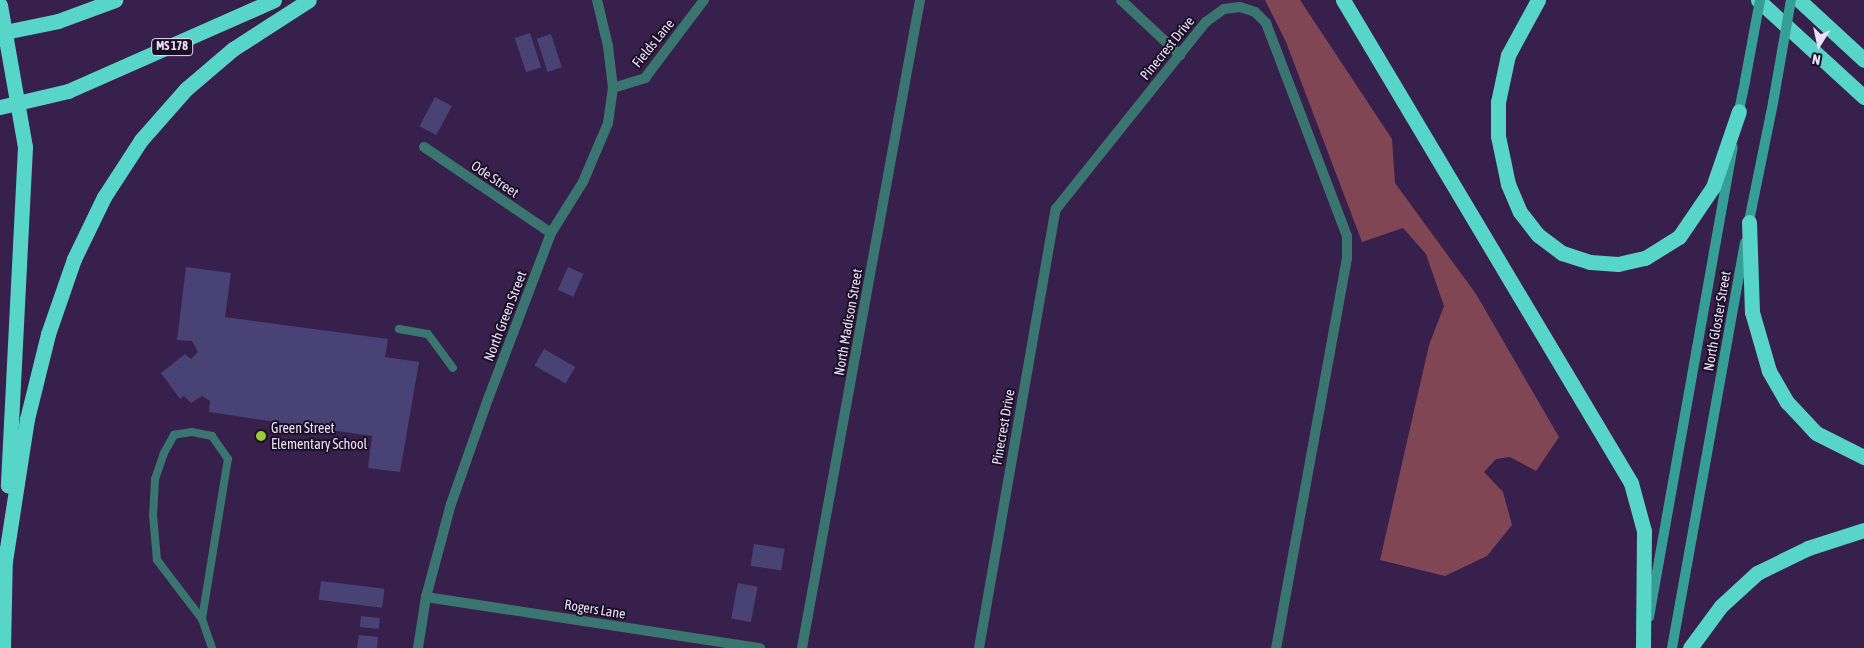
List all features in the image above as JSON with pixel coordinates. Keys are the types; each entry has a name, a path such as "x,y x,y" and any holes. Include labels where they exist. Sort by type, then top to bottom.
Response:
{"highway":[{"path":"0,33 58,20 116,0"},
{"name":"MS 178","path":"0,107 68,91 274,0"},
{"path":"5,561 27,419 48,334 74,259 104,197 141,140 186,89 247,39 309,0"},
{"path":"1343,0 1631,483 1644,531 1643,648"},
{"path":"1538,0 1508,56 1498,102 1498,136 1504,170 1520,212 1538,235 1562,252 1590,262 1618,264 1645,258 1674,241 1697,216 1713,187 1739,112"},
{"path":"1759,0 1864,97"},
{"path":"1799,0 1864,60"},
{"path":"0,5 24,146 5,561 3,648"},
{"path":"1749,222 1752,312 1769,371 1787,402 1816,433 1864,457"},
{"path":"1690,648 1721,606 1757,574 1808,548 1864,530"}],"main road":[{"name":"North Gloster Street","path":"1643,648 1759,0"},
{"name":"North Gloster Street","path":"1672,648 1749,222 1792,0"}],"street":[{"name":"North Green Street","path":"418,648 426,597 450,504 551,233 598,148 608,123 613,88 608,46 597,0"},
{"name":"Fields Lane","path":"613,88 645,78 704,0"},
{"name":"North Madison Street","path":"802,648 920,0"},
{"path":"1121,0 1180,55"},
{"name":"Pinecrest Drive","path":"979,648 1056,208 1206,22 1224,9 1240,7 1261,16 1306,120 1347,236 1347,258 1276,648"},
{"name":"Ode Street","path":"424,147 551,233"},
{"name":"Rogers Lane","path":"426,597 760,648"}],"lane":[{"path":"399,329 428,334 453,368"},
{"path":"202,619 228,459 212,436 192,432 174,435 164,453 155,479 153,515 157,560 202,619 212,648"}],"shaded area":[{"path":"1265,0 1300,0 1392,139 1395,183 1476,294 1559,437 1536,471 1510,457 1496,459 1484,472 1503,492 1512,525 1487,556 1445,576 1380,560 1429,345 1444,306 1426,254 1403,228 1362,242 1286,42"}],"building":[{"path":"530,33 541,67 526,72 515,38"},
{"path":"551,34 562,67 548,72 537,39"},
{"path":"435,97 452,106 436,135 420,126"},
{"name":"Green Street Elementary School","path":"186,267 231,273 225,317 388,339 385,357 419,362 400,472 368,468 372,436 209,412 210,401 202,396 191,403 184,396 180,399 161,373 185,354 191,359 198,352 192,341 177,340"},
{"path":"568,267 584,274 573,297 558,290"},
{"path":"544,349 575,367 566,383 534,365"},
{"path":"754,544 785,549 781,571 751,566"},
{"path":"321,581 385,589 382,608 319,600"},
{"path":"738,583 758,587 751,622 731,618"},
{"path":"361,616 380,618 379,629 360,627"},
{"path":"359,635 378,637 377,648 357,648"}],"place":[{"name":"Green Street Elementary School","path":"261,436"}]}
